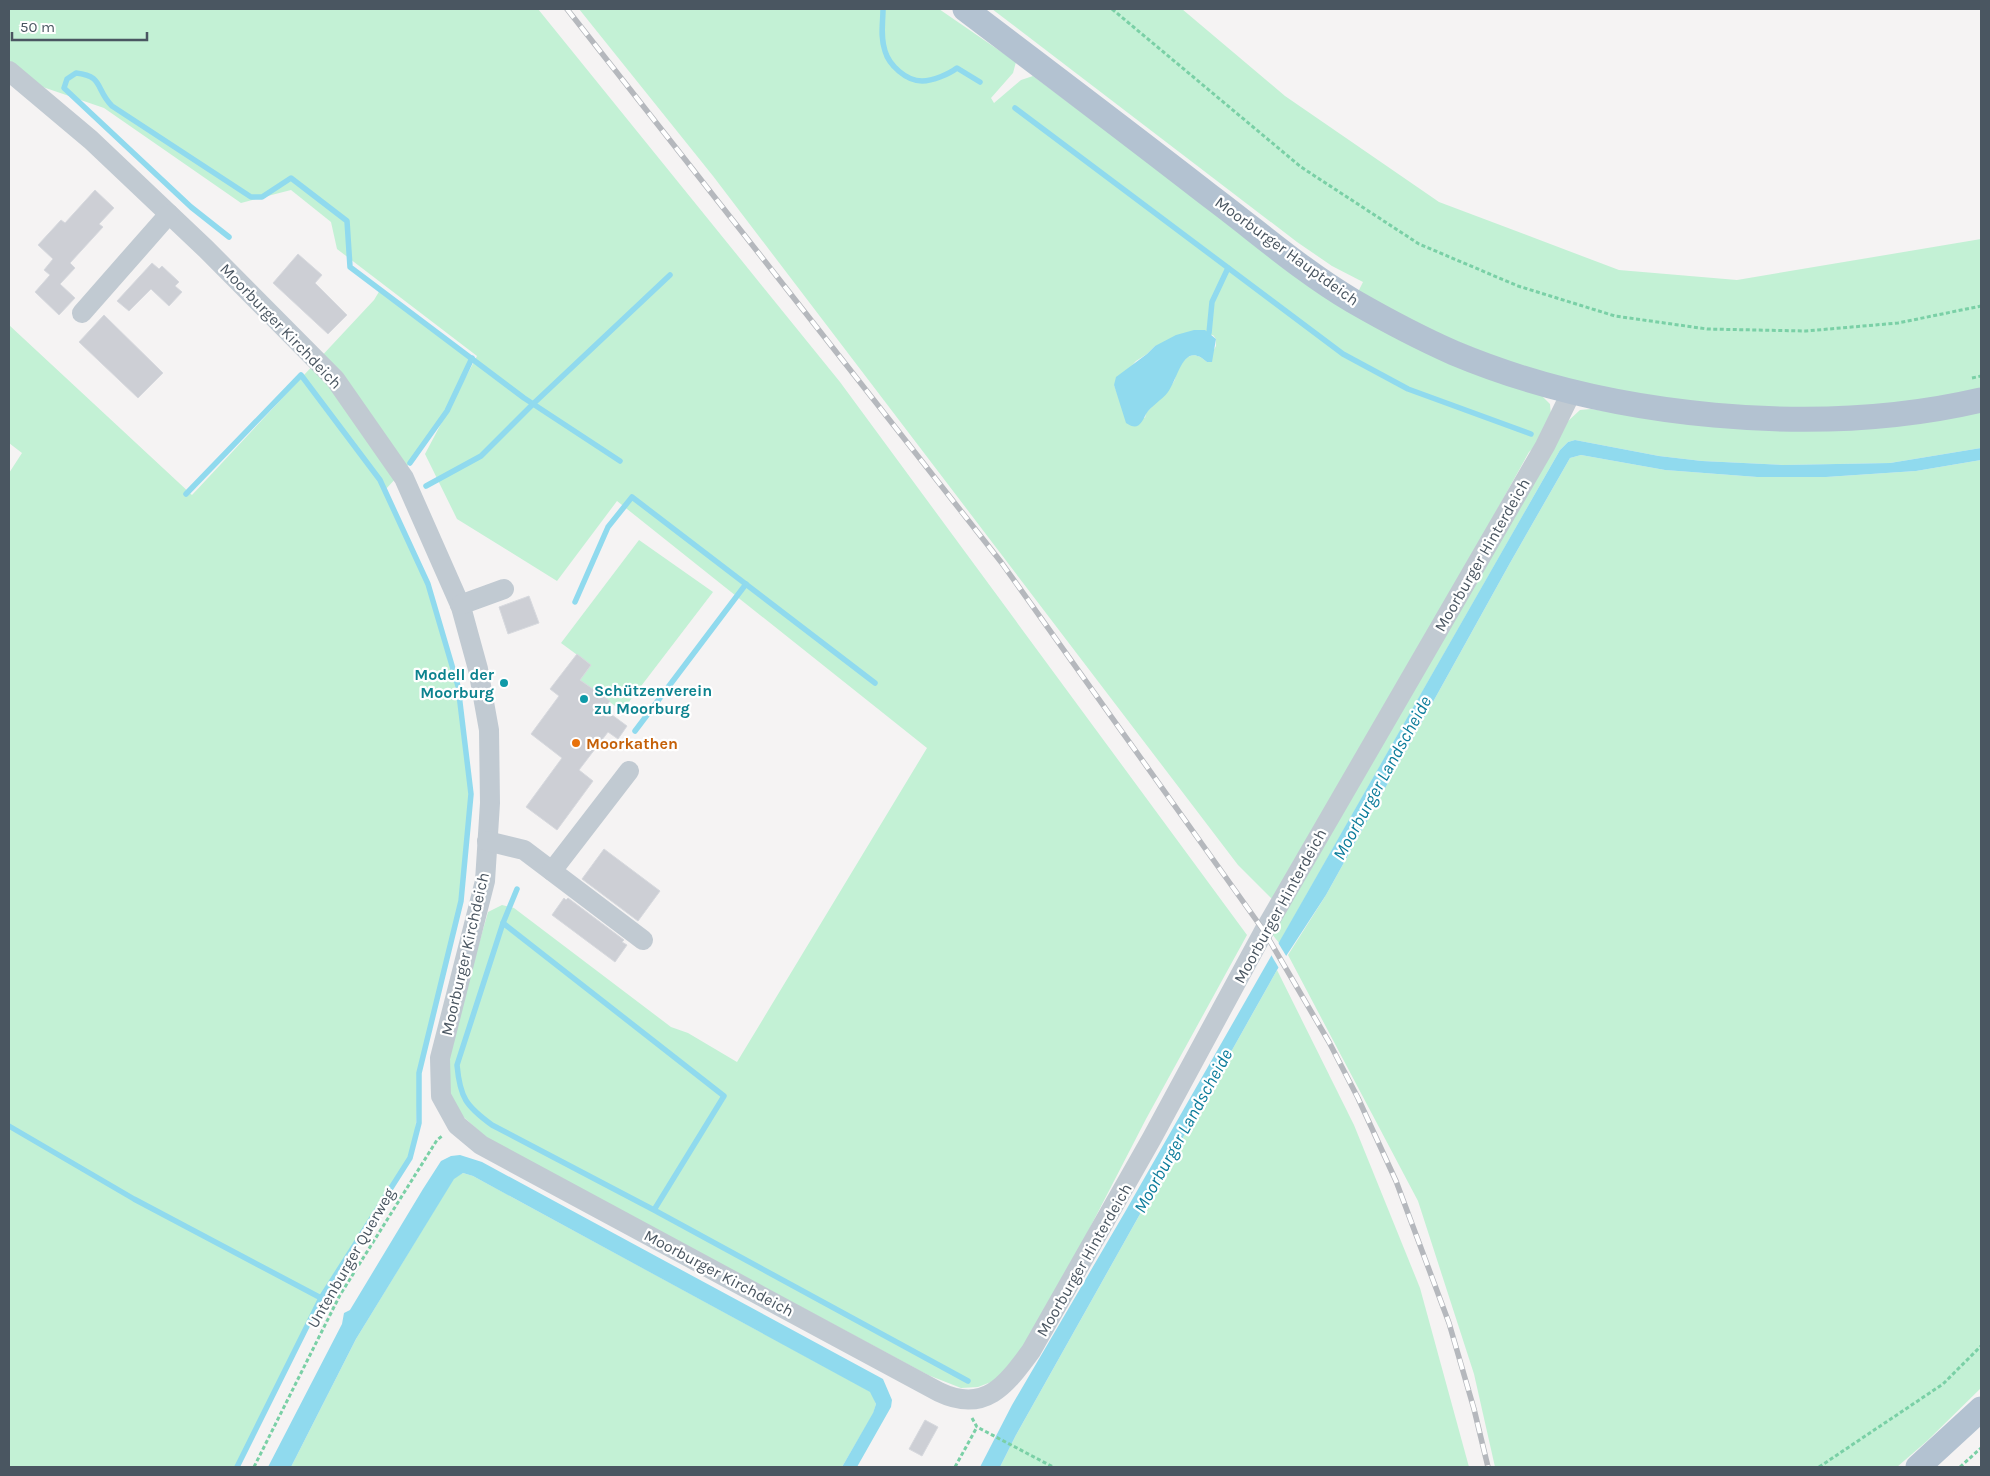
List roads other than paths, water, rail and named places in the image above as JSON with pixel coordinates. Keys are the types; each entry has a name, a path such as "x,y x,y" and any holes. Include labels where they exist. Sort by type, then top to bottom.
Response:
{"main road":[{"name":"Moorburger Hauptdeich","path":"965,9 1289,256 1351,300 1454,353 1507,372 1572,391 1629,403 1694,413 1766,418 1840,419 1957,406 1981,400"},
{"path":"1918,1467 1981,1409"}],"street":[{"name":"Moorburger Kirchdeich","path":"9,71 91,140 206,249 335,379 404,478 460,605 478,668 489,730 490,803 485,881 440,1058 441,1096 456,1125 480,1145 939,1392 955,1398 970,1400"},
{"path":"82,313 169,214"},
{"name":"Moorburger Hinterdeich","path":"970,1400 983,1398 1000,1387 1019,1368 1032,1351 1152,1138 1264,931 1545,446 1572,391"},
{"path":"460,605 504,589"},
{"path":"552,871 629,771"},
{"path":"488,841 524,850 643,940"}],"water":[{"path":"1194,330 1205,330 1216,339 1212,362 1207,362 1199,356 1192,355 1187,358 1168,392 1148,411 1141,423 1133,426 1126,423 1114,385 1116,377 1155,346 1176,335"},
{"name":"Moorburger Landscheide","path":"1575,440 1659,456 1702,461 1783,465 1890,463 1981,448 1981,460 1916,471 1826,477 1757,477 1665,470 1581,455 1570,458 1326,895 1277,970 1016,1435 1000,1467 980,1467 1012,1405 1125,1212 1560,450 1568,442"},
{"path":"460,1155 482,1162 883,1379 892,1400 891,1407 857,1467 842,1467 873,1413 876,1404 870,1392 473,1176 463,1173 454,1179 356,1339 291,1467 268,1467 342,1324 344,1313 350,1310 441,1161 451,1156"}],"waterway":[{"path":"883,9 883,45 890,62 904,75 916,80 931,80 950,73 957,68 980,82"},
{"path":"229,237 191,207 64,88 67,79 76,73 91,77 98,84 112,106 251,197 262,197 291,178 347,221 350,267 524,398 620,461"},
{"path":"1015,108 1343,354 1408,389 1531,434"},
{"path":"1209,333 1212,302 1228,268"},
{"path":"426,486 481,456 533,404 670,275"},
{"path":"410,463 447,411 472,358"},
{"path":"186,494 301,375 380,480 428,584 458,686 471,794 461,901 419,1073 419,1123 410,1158 321,1298"},
{"path":"575,602 608,527 632,497 875,683"},
{"path":"635,731 746,584"},
{"path":"503,923 517,889"},
{"path":"654,1210 724,1096 503,923 457,1065 460,1086 466,1100 476,1112 492,1125 654,1210 968,1381"},
{"path":"9,1126 134,1199 321,1298 237,1467"}],"railway":[{"path":"567,9 1001,562 1264,931 1329,1042 1358,1098 1396,1181 1449,1323 1474,1409 1488,1467"}],"place":[{"name":"Modell der Moorburg","path":"504,683"},
{"name":"Schützenverein zu Moorburg","path":"584,699"},
{"name":"Moorkathen","path":"576,743"}]}
